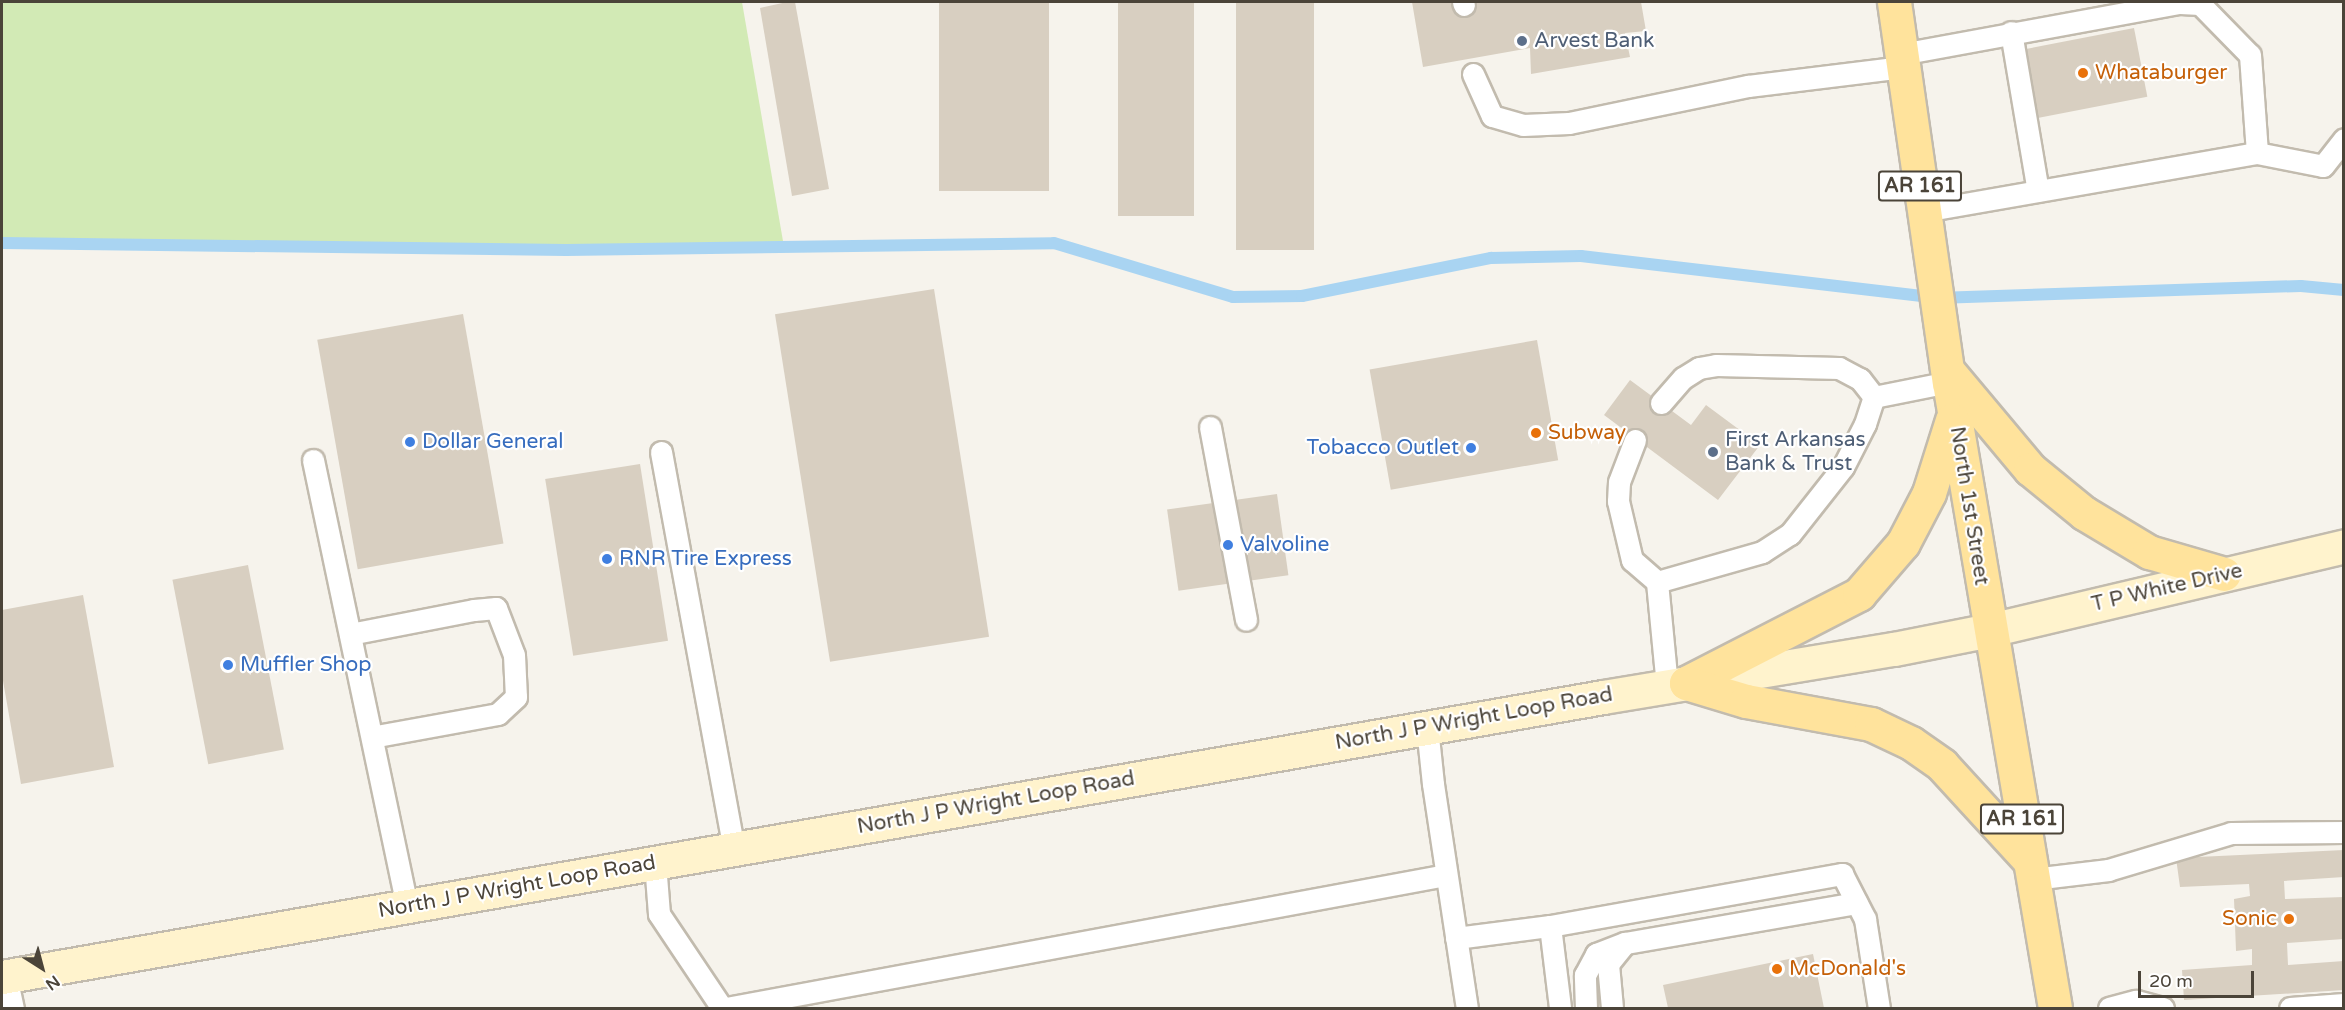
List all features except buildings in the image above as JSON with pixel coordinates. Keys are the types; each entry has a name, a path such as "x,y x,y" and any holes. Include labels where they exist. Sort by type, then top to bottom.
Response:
{"main road":[{"name":"North 1st Street","path":"1894,2 1950,388 2055,1008"},
{"path":"1950,388 2030,469 2084,513 2149,552 2224,574"},
{"path":"1677,684 1859,594 1902,543 1929,493 1950,388"},
{"name":"T P White Drive","path":"1990,630 2343,546"},
{"name":"North J P Wright Loop Road","path":"4,976 1427,727 1894,649 1990,630"},
{"path":"1677,684 1824,718 1871,724 1911,743 1942,765 2031,870"}],"lane":[{"path":"1473,74 1492,116 1523,125 1569,123 1748,86 1902,61 2011,32 2180,3 2200,4 2250,55 2257,153"},
{"path":"2011,32 2038,191"},
{"path":"1924,211 2257,153 2323,166 2343,138"},
{"path":"1661,402 1683,378 1699,368 1716,365 1839,368 1860,379 1875,397"},
{"path":"1875,397 1950,388"},
{"path":"1657,582 1762,552 1790,534 1843,467 1865,424 1875,397"},
{"path":"1210,427 1246,620"},
{"path":"1635,440 1619,482 1618,501 1632,560 1657,582 1677,684"},
{"path":"661,452 734,848"},
{"path":"313,460 407,906"},
{"path":"350,634 474,610 496,608 514,655 516,697 498,714 372,738"},
{"path":"1427,727 1432,784 1467,1008"},
{"path":"2031,870 2108,870 2231,833 2343,832"},
{"path":"655,863 659,914 724,1008 1446,875"},
{"path":"1456,938 1550,926 1842,874 1865,919 1879,1008"},
{"path":"1586,1008 1585,975 1596,954 1625,943 1857,903"},
{"path":"1550,926 1560,1008"},
{"path":"1612,1008 1608,964 1625,943"},
{"path":"4,976 14,1008"},
{"path":"2109,1008 2136,1001 2163,1008"},
{"path":"2289,1008 2343,1004"}],"green space":[{"path":"2,2 742,2 784,247 566,250 2,243"}],"waterway":[{"path":"2,243 566,250 1054,243 1233,297 1302,296 1491,258 1581,256 1937,298 2301,286 2344,290"}],"place":[{"name":"Arvest Bank","path":"1522,41"},
{"name":"Whataburger","path":"2083,73"},
{"name":"Subway","path":"1536,433"},
{"name":"Dollar General","path":"410,442"},
{"name":"Tobacco Outlet","path":"1471,448"},
{"name":"First Arkansas Bank & Trust","path":"1713,452"},
{"name":"Valvoline","path":"1228,545"},
{"name":"RNR Tire Express","path":"607,559"},
{"name":"Muffler Shop","path":"228,665"},
{"name":"Sonic","path":"2289,919"},
{"name":"McDonald's","path":"1777,969"}]}
